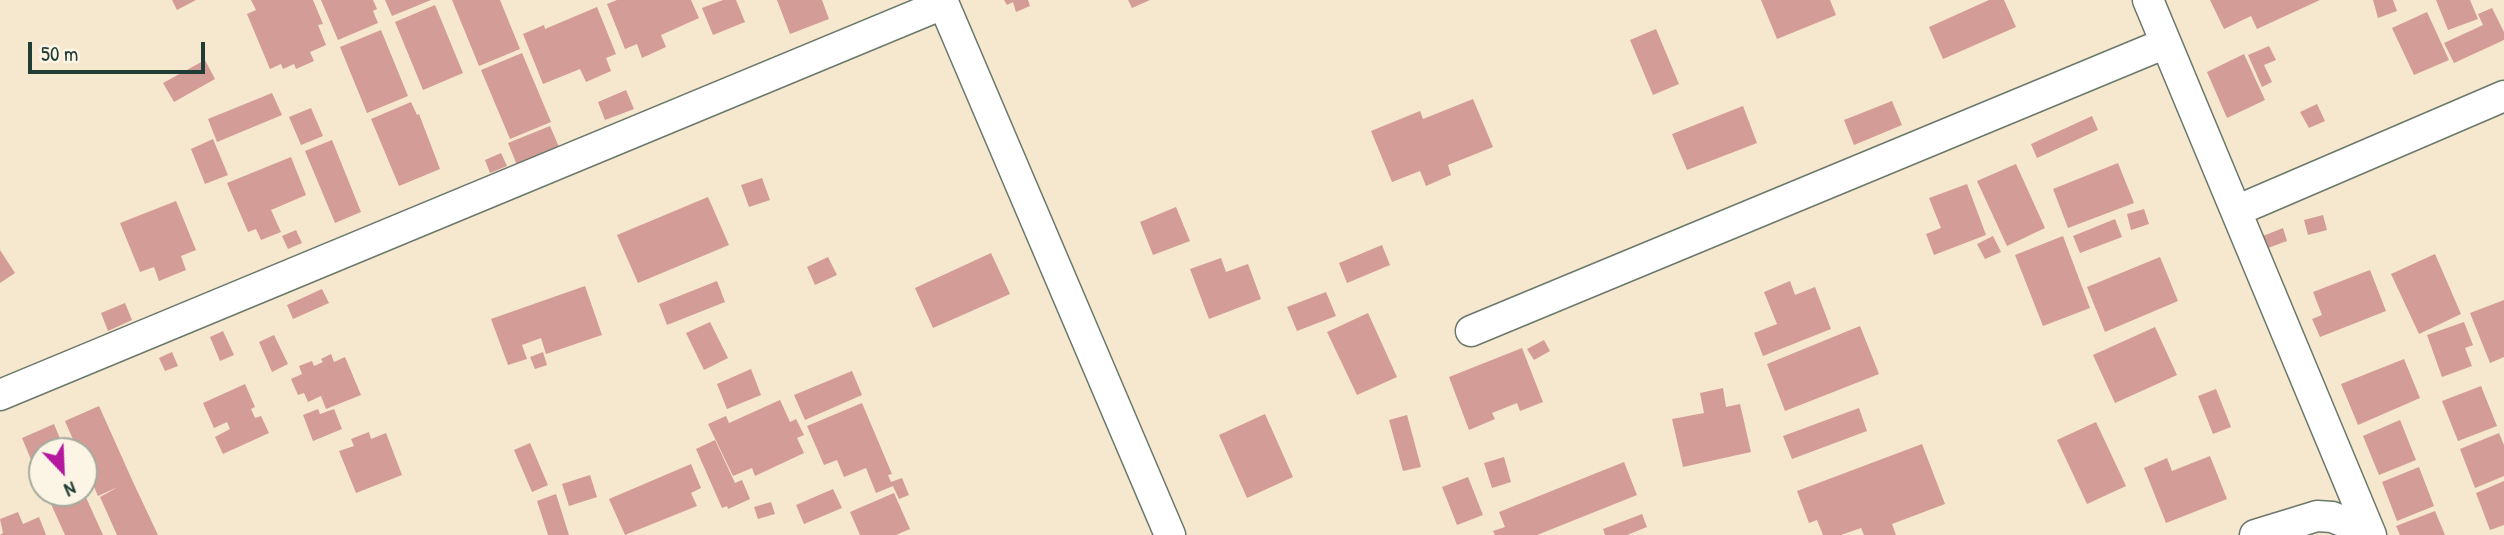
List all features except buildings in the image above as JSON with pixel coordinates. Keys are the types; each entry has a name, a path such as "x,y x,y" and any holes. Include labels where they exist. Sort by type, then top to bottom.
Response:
{"street":[{"path":"2148,0 2369,535"},
{"path":"0,395 943,2 1170,535"},
{"path":"1471,331 2166,43"},
{"path":"2236,211 2504,96"},
{"path":"2255,535 2296,520 2317,516 2341,520 2369,535"}]}
